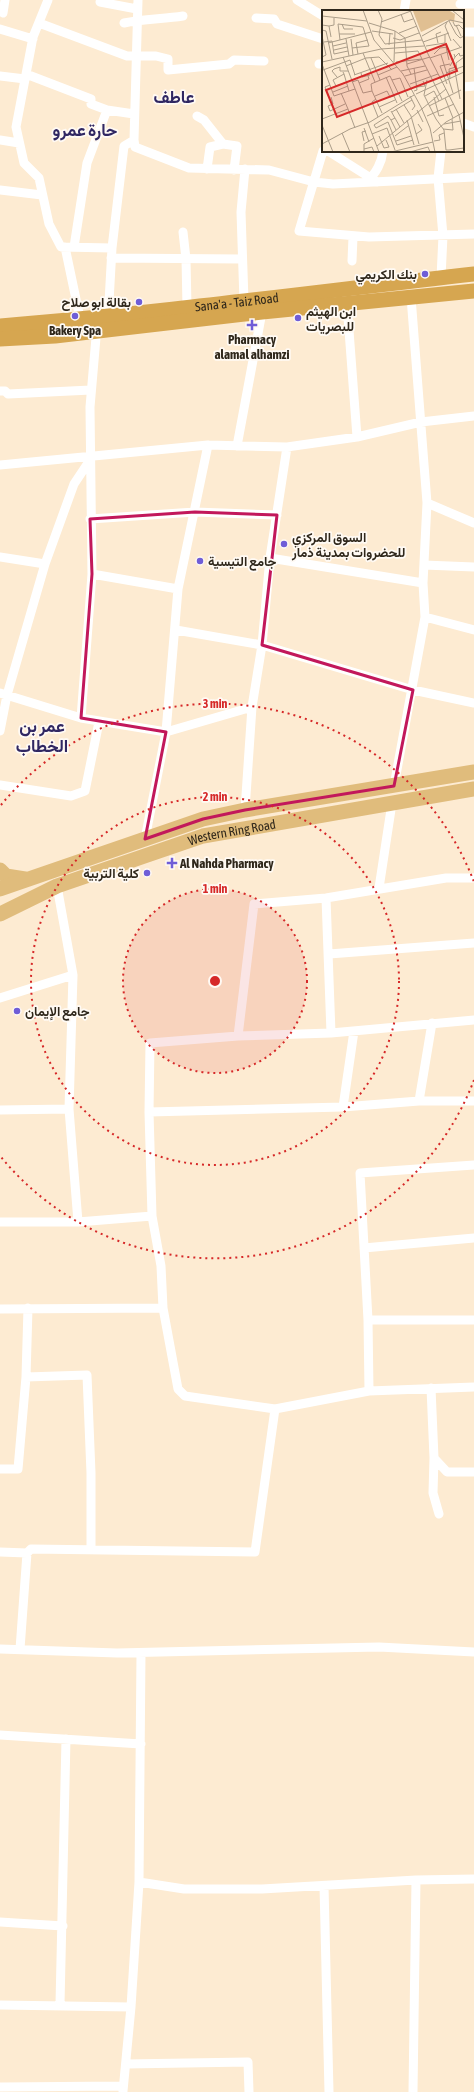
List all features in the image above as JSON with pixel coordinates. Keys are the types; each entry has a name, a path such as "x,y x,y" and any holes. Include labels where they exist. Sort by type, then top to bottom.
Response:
{"highway":[{"name":"Sana'a - Taiz Road","path":"0,339 103,323 187,307 474,274"},
{"name":"Sana'a - Taiz Road","path":"103,323 262,312 474,291"},
{"name":"Sana'a - Taiz Road","path":"0,326 81,326"}],"main road":[{"name":"Western Ring Road","path":"0,889 203,819 245,810 474,772"},
{"path":"392,803 394,786"},
{"name":"Western Ring Road","path":"0,914 57,886 143,855 210,834 474,789"},
{"path":"143,855 145,839"},
{"path":"0,870 6,876 26,880"},
{"path":"0,881 26,880"}],"street":[{"path":"3,13 5,0"},
{"path":"48,0 33,39 16,127 24,163 38,178 49,224 61,247 112,248"},
{"path":"297,0 322,15"},
{"path":"404,10 406,0"},
{"path":"100,2 138,5 134,114 135,147 189,168 269,170 314,182 338,185 362,183 374,180 474,178"},
{"path":"460,5 474,4"},
{"path":"124,23 137,20 150,21 184,16"},
{"path":"256,18 274,19 277,24 322,39"},
{"path":"39,23 127,56 156,56 168,59 168,70 229,64 234,60 264,61"},
{"path":"0,29 33,39"},
{"path":"0,76 25,76 91,99 92,104 107,110 134,114"},
{"path":"464,87 474,86"},
{"path":"81,326 69,247 88,163 107,110"},
{"path":"197,116 204,120 223,144"},
{"path":"464,123 474,127"},
{"path":"0,140 19,143"},
{"path":"81,718 92,574 90,520 92,457 91,390 93,358 103,323 124,146 134,140"},
{"path":"208,169 210,147 223,144 237,146 234,170"},
{"path":"323,152 299,231 353,237 443,236 474,234"},
{"path":"330,152 374,180"},
{"path":"374,180 382,160 383,152"},
{"path":"441,152 438,178 443,236 441,277"},
{"path":"244,301 241,212 245,169"},
{"path":"0,190 42,195"},
{"path":"183,232 186,258 187,307"},
{"path":"352,261 353,237"},
{"path":"111,258 242,259"},
{"path":"394,786 413,690 425,617 423,583 427,503 411,297"},
{"path":"347,304 357,437"},
{"path":"238,446 262,312"},
{"path":"0,390 5,391 8,394 91,390"},
{"path":"0,465 208,445 287,447 357,437 421,422 474,416"},
{"path":"145,839 166,732 176,630 178,589 208,445"},
{"path":"245,810 252,707 262,645 270,558 287,447"},
{"path":"0,731 3,694 45,564 74,484 92,457"},
{"path":"427,503 474,523"},
{"path":"90,520 195,512 277,515"},
{"path":"0,557 45,564"},
{"path":"270,558 423,583"},
{"path":"424,565 474,567"},
{"path":"92,574 178,589"},
{"path":"425,617 474,630"},
{"path":"176,630 262,645 413,690 474,703"},
{"path":"3,694 81,718 166,732 252,707"},
{"path":"0,785 71,796 85,791 99,722"},
{"path":"379,888 392,803"},
{"path":"238,1036 254,904 326,898 446,878 474,878"},
{"path":"57,886 73,975 69,1109 78,1222"},
{"path":"326,898 331,1033"},
{"path":"329,954 474,943"},
{"path":"0,998 73,975"},
{"path":"474,1020 331,1033 238,1036 150,1044 149,1112 152,1216 160,1266 163,1308 178,1389 185,1396 275,1410 369,1391 474,1386"},
{"path":"419,1101 432,1023"},
{"path":"343,1107 354,1031"},
{"path":"149,1112 343,1107 419,1101 474,1102"},
{"path":"0,1110 69,1109"},
{"path":"369,1391 368,1320 360,1173 474,1165"},
{"path":"0,1222 78,1222 152,1216"},
{"path":"364,1248 474,1238"},
{"path":"0,1469 18,1469 26,1376 28,1308"},
{"path":"0,1309 163,1308"},
{"path":"368,1320 474,1320"},
{"path":"26,1376 87,1375 91,1473 91,1548"},
{"path":"431,1388 434,1458 433,1493 439,1514"},
{"path":"20,1650 27,1553 31,1548 255,1552 275,1410"},
{"path":"434,1458 447,1472 474,1472"},
{"path":"0,1552 27,1553"},
{"path":"0,1649 141,1653 379,1647 474,1652"},
{"path":"0,2087 123,2089 131,2007 139,1882 141,1653"},
{"path":"0,1735 141,1744"},
{"path":"60,2004 63,1926 66,1739"},
{"path":"139,1882 184,1889 262,1889 416,1880 474,1879"},
{"path":"413,2092 416,1880"},
{"path":"324,1886 329,2092"},
{"path":"0,1922 63,1926"},
{"path":"0,2005 60,2004 131,2007"},
{"path":"126,2064 248,2062 249,2092"}],"highlighted area":[{"path":"195,512 277,515 262,645 413,690 394,786 245,810 203,819 145,839 166,732 81,718 92,574 90,519"}],"place":[{"name":"بنك الكريمي","path":"425,274"},
{"name":"بقالة ابو صلاح","path":"139,302"},
{"name":"Bakery Spa","path":"75,316"},
{"name":"ابن الهيثم للبصريات","path":"298,318"},
{"name":"Pharmacy alamal alhamzi","path":"252,325"},
{"name":"السوق المركزي للحضروات بمدينة ذمار","path":"284,544"},
{"name":"جامع التيسية","path":"200,561"},
{"name":"Al Nahda Pharmacy","path":"172,863"},
{"name":"كلية التربية","path":"147,873"},
{"name":"جامع الإيمان","path":"17,1011"}],"district":[{"name":"عاطف","path":"174,97"},
{"name":"حارة عمرو","path":"85,130"},
{"name":"عمر بن الخطاب","path":"42,736"}]}
